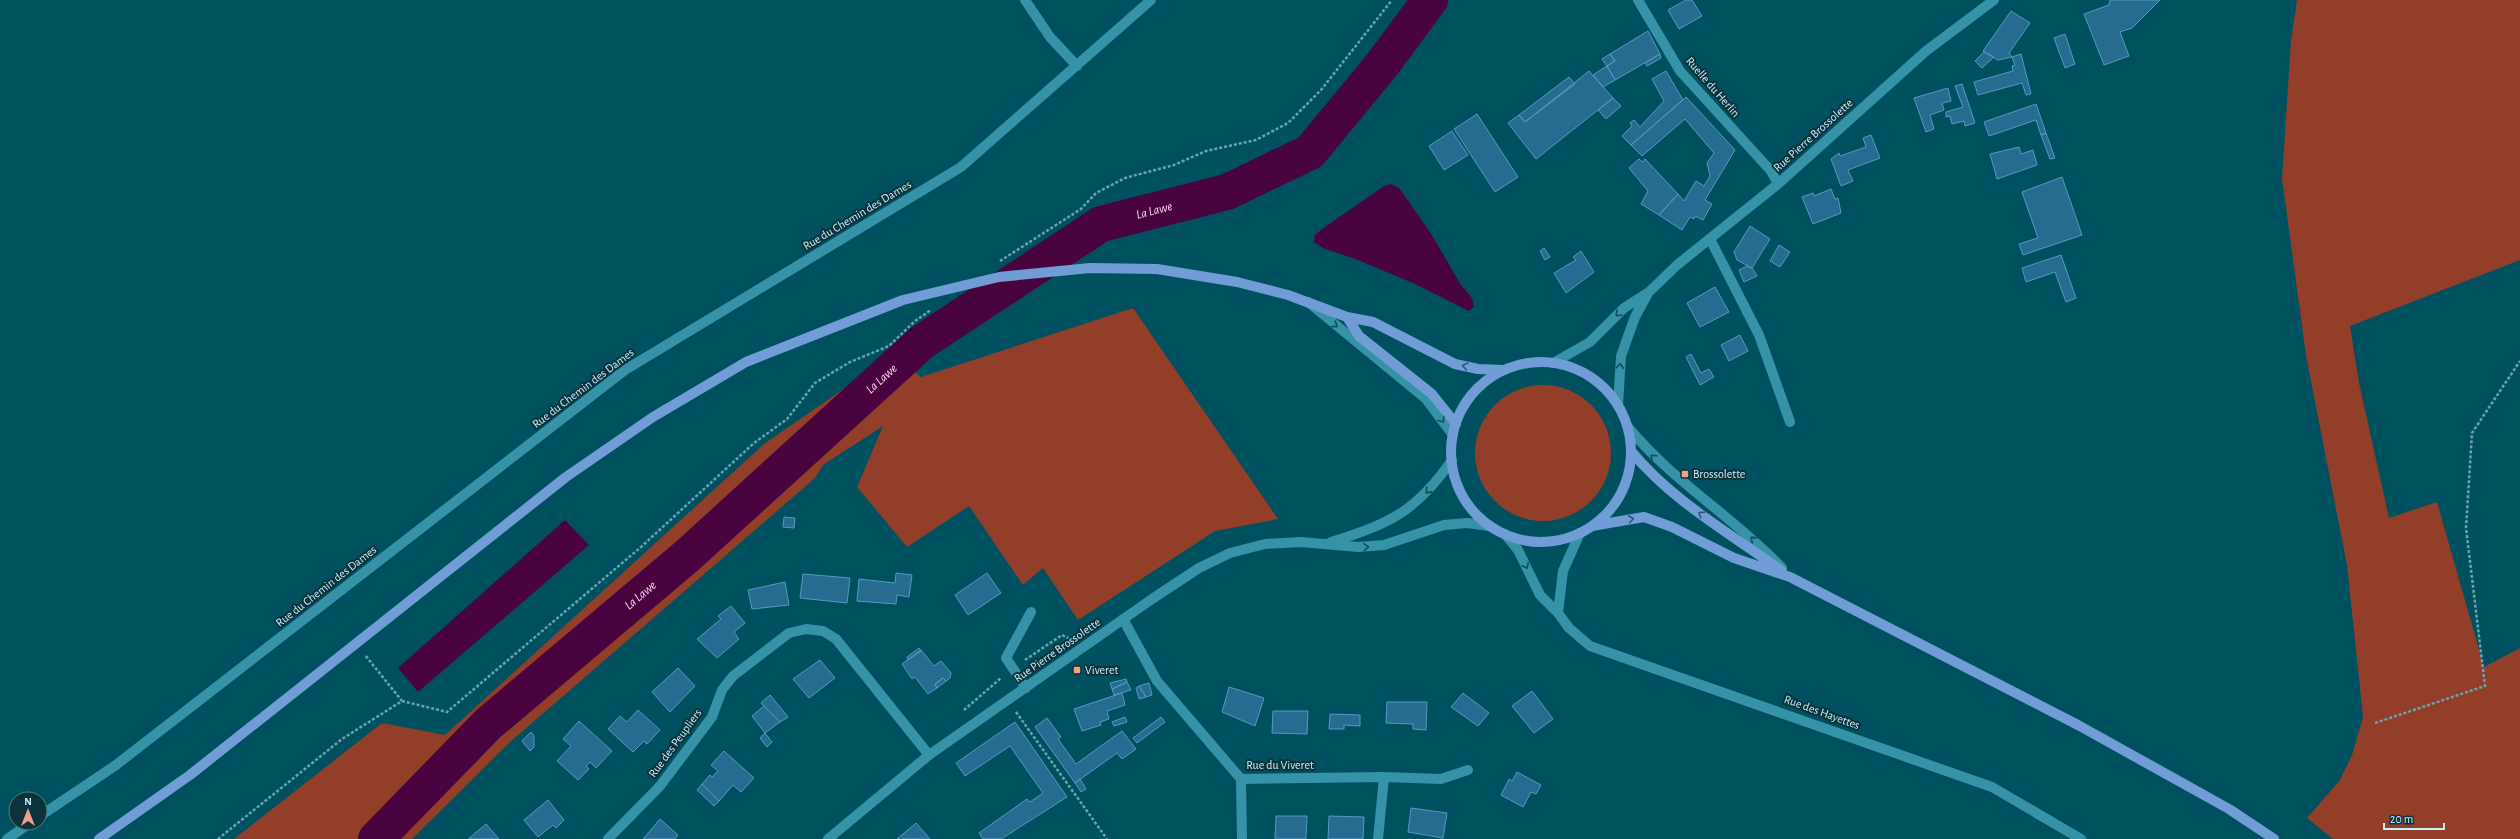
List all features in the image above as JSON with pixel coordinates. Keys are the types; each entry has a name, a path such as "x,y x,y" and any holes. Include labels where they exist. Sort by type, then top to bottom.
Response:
{"main road":[{"path":"99,839 190,775 566,477 653,417 746,362 903,300 999,277 1090,268 1157,269 1237,282 1305,300 1347,317 1373,322 1455,364 1478,369 1504,370"},
{"path":"1347,317 1359,336 1432,394 1456,424"},
{"path":"1528,363 1553,363 1584,372 1609,392 1618,405 1628,427 1632,451 1629,473 1621,494 1609,511 1592,526 1580,533 1562,539 1543,542 1524,540 1505,534 1490,526 1468,504 1454,476 1452,460 1453,435 1463,407 1474,392 1488,380 1504,370 1528,363"},
{"path":"1632,451 1642,464 1698,512 1790,577 2078,725 2229,809 2274,839"},
{"path":"1592,526 1644,517 1672,527 1734,558 1790,577"}],"street":[{"path":"1025,0 1050,36 1077,66"},
{"name":"Rue du Chemin des Dames","path":"48,811 116,765 625,370 961,167 1151,0"},
{"name":"Ruelle du Herlin","path":"1638,0 1680,71 1771,171 1778,184"},
{"name":"Rue Pierre Brossolette","path":"1553,363 1579,350 1624,308 1649,292 1677,265 1778,184 1926,51 1994,0"},
{"path":"1710,238 1759,335 1790,422"},
{"name":"Rue Pierre Brossolette","path":"1618,405 1621,356 1635,317 1649,292"},
{"path":"1305,300 1426,399 1453,435"},
{"path":"1628,427 1663,466 1756,541 1790,577"},
{"name":"Rue Pierre Brossolette","path":"1327,543 1375,528 1402,514 1427,494 1452,460"},
{"name":"Rue Pierre Brossolette","path":"828,839 929,755 1122,619 1199,568 1230,553 1266,544 1327,543 1358,547 1384,545 1444,525 1467,523 1490,526"},
{"path":"1558,613 1563,571 1580,533"},
{"name":"Rue des Hayettes","path":"1505,534 1518,550 1540,595 1558,613 1568,628 1590,646 1992,787 2081,839"},
{"path":"1026,688 1006,658 1031,612"},
{"name":"Rue du Viveret","path":"1122,619 1157,682 1242,779 1384,777 1441,779 1468,770"},
{"name":"Rue des Peupliers","path":"608,839 660,786 712,717 722,690 733,676 790,634 806,629 823,631 836,639 929,755"},
{"path":"1378,839 1384,777"},
{"path":"1242,779 1242,839"},
{"path":"7,839 18,831"}],"path":[{"path":"996,264 1081,209 1096,193 1125,178 1174,165 1206,151 1256,140 1288,123 1321,90 1359,46 1392,0"},
{"path":"356,644 402,701 448,712 641,547 754,443 787,419 815,383 850,362 889,346 915,321 934,308"},
{"path":"2375,723 2485,686 2466,528 2472,434 2520,361"},
{"path":"1008,700 1107,839"},
{"path":"218,839 342,739 402,701"}],"shaded area":[{"path":"2297,0 2520,0 2520,260 2350,326 2359,383 2389,518 2437,502 2484,667 2520,648 2520,839 2333,839 2307,818 2340,780 2352,755 2363,717 2347,565 2306,356 2282,178 2291,40"},
{"path":"1391,184 1399,188 1430,232 1461,285 1472,298 1474,307 1469,311 1415,284 1358,260 1323,248 1314,242 1315,235 1322,229 1384,186"},
{"path":"1133,308 1278,519 1215,531 1078,620 1043,568 1023,585 969,506 907,547 857,487 883,426 823,465 815,478 510,742 412,839 234,839 382,723 445,735 764,444 894,354 921,377"},
{"path":"1536,385 1550,385 1569,390 1591,405 1606,427 1610,440 1610,466 1606,479 1591,501 1569,516 1550,521 1536,521 1517,516 1495,501 1480,479 1475,460 1475,446 1480,427 1495,405 1517,390"},
{"path":"565,520 589,545 418,692 398,668"}],"building":[{"path":"1686,0 1692,0 1702,16 1679,29 1668,10"},
{"path":"2110,0 2160,0 2132,28 2120,32 2129,56 2104,65 2084,14 2109,5"},
{"path":"2011,11 2030,23 2009,53 2012,57 1998,60 1983,51"},
{"path":"1648,31 1660,54 1615,80 1607,66 1615,61 1610,54"},
{"path":"2065,34 2075,64 2065,68 2054,38"},
{"path":"1984,52 1994,57 1982,68 1975,61"},
{"path":"1610,54 1615,61 1607,66 1602,59"},
{"path":"1660,54 1661,58 1647,66 1645,63"},
{"path":"2021,54 2031,94 2026,95 2022,83 1978,95 1974,82 2013,71 2012,66 2015,65 2012,57"},
{"path":"1607,66 1615,80 1603,87 1593,75"},
{"path":"1589,71 1613,98 1536,159 1508,123 1519,115 1525,122"},
{"path":"1666,71 1683,100 1631,145 1622,136 1632,126 1630,123 1634,120 1640,127 1664,101 1652,79"},
{"path":"1569,77 1575,84 1525,122 1519,115"},
{"path":"1962,84 1975,123 1965,126 1964,121 1952,124 1950,116 1946,117 1946,112 1963,107 1955,86"},
{"path":"1948,88 1951,101 1942,103 1944,110 1930,115 1934,129 1926,132 1914,98"},
{"path":"1686,97 1735,150 1705,200 1712,204 1703,220 1695,216 1694,219 1690,217 1682,230 1659,215 1678,194 1684,201 1696,181 1704,186 1710,176 1707,163 1714,153 1685,119 1642,156 1631,145"},
{"path":"1613,98 1621,106 1606,119 1598,110"},
{"path":"2036,104 2046,133 2041,135 2036,120 1989,136 1984,122"},
{"path":"1477,114 1518,177 1495,192 1454,129"},
{"path":"1452,131 1468,155 1444,170 1429,146"},
{"path":"2046,133 2055,158 2050,159 2041,135"},
{"path":"1871,135 1880,158 1848,170 1853,181 1841,186 1831,159 1839,153 1840,156 1866,147 1863,138"},
{"path":"2019,147 2021,154 2033,150 2037,165 1997,179 1990,154"},
{"path":"1639,159 1642,162 1645,159 1678,194 1659,215 1641,204 1648,191 1629,168"},
{"path":"2062,177 2082,235 2023,255 2019,244 2038,238 2022,192"},
{"path":"1831,189 1835,199 1838,198 1841,213 1813,224 1802,197 1813,193 1814,196"},
{"path":"1750,226 1770,239 1752,268 1737,260 1734,252"},
{"path":"1779,245 1790,252 1780,267 1770,261"},
{"path":"1544,248 1550,257 1545,260 1540,251"},
{"path":"1581,251 1594,272 1566,293 1554,273 1576,260 1573,257"},
{"path":"2061,255 2076,298 2066,302 2055,272 2026,282 2022,268"},
{"path":"1747,266 1753,269 1757,276 1744,282 1739,270"},
{"path":"1715,287 1729,312 1700,327 1687,303"},
{"path":"1740,335 1748,351 1729,361 1721,345"},
{"path":"1691,354 1701,373 1709,369 1714,377 1700,385 1686,357"},
{"path":"784,517 795,518 794,528 783,527"},
{"path":"896,573 912,575 909,597 897,595 896,604 857,601 859,579 895,583"},
{"path":"987,573 1001,593 968,615 955,595"},
{"path":"803,574 850,578 847,603 800,598"},
{"path":"785,582 789,605 752,609 748,590"},
{"path":"731,606 745,623 734,632 739,639 717,658 697,639 721,619 718,616"},
{"path":"919,648 921,651 908,660 907,657"},
{"path":"921,650 934,666 941,661 951,673 950,678 946,681 943,678 935,684 937,688 928,694 915,677 912,679 902,664"},
{"path":"820,660 835,678 809,698 793,679"},
{"path":"678,668 695,686 670,712 652,692"},
{"path":"943,678 946,681 937,688 935,684"},
{"path":"1126,679 1127,682 1112,689 1110,683"},
{"path":"1127,682 1131,690 1114,695 1112,689"},
{"path":"1149,683 1152,695 1146,697 1139,686"},
{"path":"1139,686 1146,697 1139,699 1136,688"},
{"path":"1229,687 1264,698 1255,726 1222,712"},
{"path":"1532,691 1553,719 1534,733 1512,706"},
{"path":"1122,693 1125,705 1107,711 1109,719 1100,722 1101,725 1082,731 1074,709"},
{"path":"1463,693 1489,713 1478,726 1451,707"},
{"path":"770,695 788,717 780,722 761,703"},
{"path":"1387,702 1427,702 1426,730 1413,729 1413,724 1386,723"},
{"path":"764,706 780,722 765,733 752,716"},
{"path":"638,710 660,730 647,744 644,741 633,752 608,729 620,716 627,722"},
{"path":"1273,711 1308,711 1307,734 1272,733"},
{"path":"1330,714 1360,715 1360,726 1344,725 1344,729 1329,729"},
{"path":"1125,717 1127,722 1114,726 1112,722"},
{"path":"1161,717 1165,722 1137,743 1133,738"},
{"path":"1047,718 1061,737 1058,739 1076,764 1122,731 1136,749 1122,759 1117,753 1075,783 1035,727"},
{"path":"579,721 612,751 596,768 590,762 586,766 589,769 578,780 557,761 571,746 563,739"},
{"path":"1015,722 1067,797 1001,839 983,839 979,833 1027,799 1030,802 1043,793 1010,746 965,776 956,763"},
{"path":"531,732 534,736 534,747 530,751 522,741"},
{"path":"765,733 772,742 767,747 760,738"},
{"path":"724,751 754,778 741,792 733,785 719,801 702,784 710,775 712,777 718,771 711,765"},
{"path":"1517,772 1541,785 1536,794 1531,792 1523,807 1501,795 1509,779 1512,781"},
{"path":"1080,779 1086,789 1081,792 1075,783"},
{"path":"702,784 719,801 714,806 697,790"},
{"path":"548,800 564,820 556,828 553,825 538,837 524,820"},
{"path":"1411,808 1447,813 1443,838 1408,832"},
{"path":"1276,816 1307,816 1306,839 1275,839"},
{"path":"1329,816 1364,817 1363,839 1328,839"},
{"path":"660,819 678,835 675,839 643,839"},
{"path":"916,823 930,839 897,839"},
{"path":"486,824 499,839 468,839"}],"waterway":[{"name":"La Lawe","path":"376,839 488,724 687,556 922,342 1101,224 1227,192 1310,152 1381,66 1430,0"}],"place":[{"name":"Brossolette","path":"1685,474"},
{"name":"Viveret","path":"1077,670"}]}
